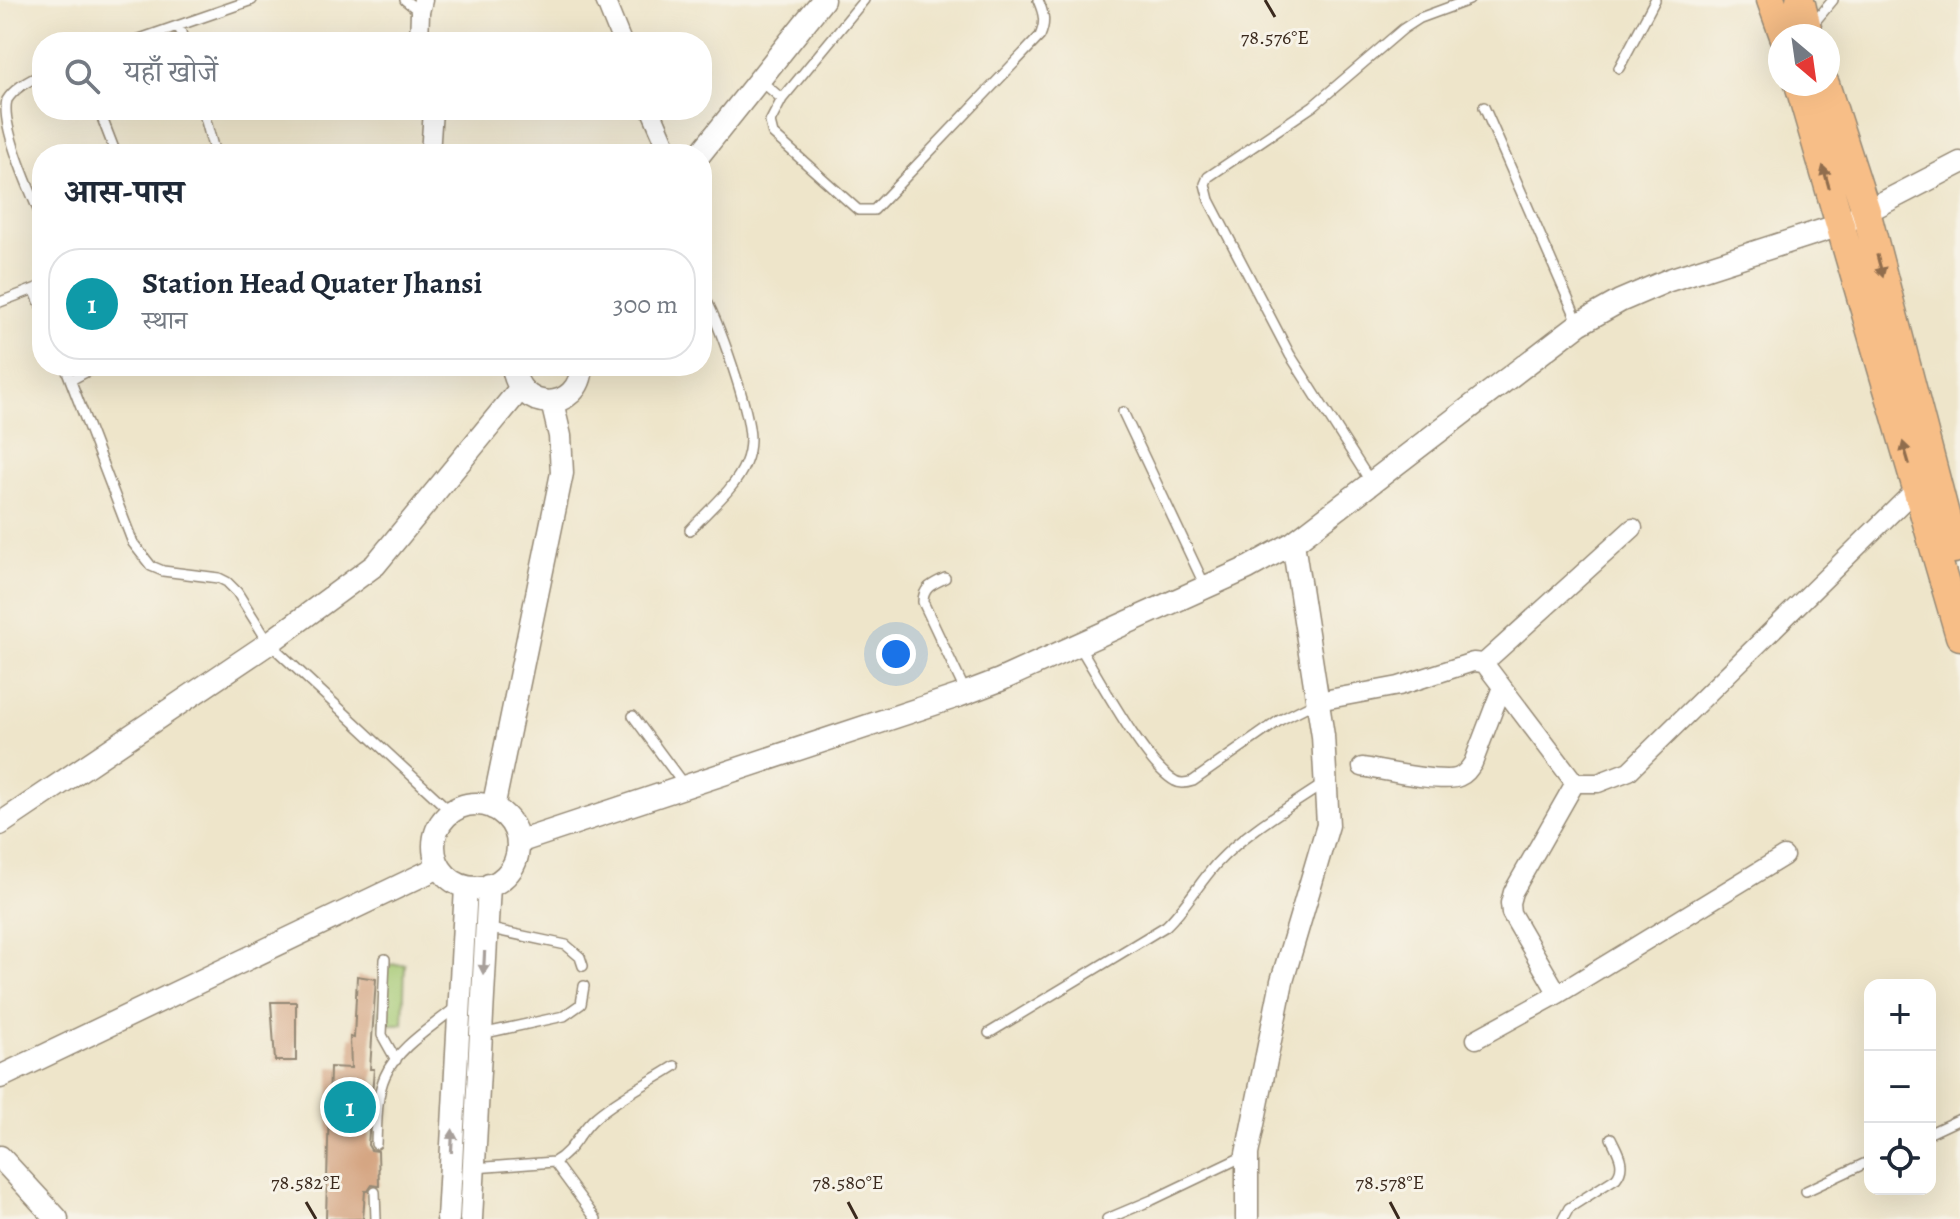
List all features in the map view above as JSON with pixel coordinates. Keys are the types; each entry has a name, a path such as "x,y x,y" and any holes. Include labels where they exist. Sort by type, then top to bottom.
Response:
{"main road":[{"path":"1771,0 1792,24"},
{"path":"1800,0 1801,24"},
{"path":"1802,96 1960,634"},
{"path":"1829,96 1866,211 1960,567"}],"street":[{"path":"605,0 618,32"},
{"path":"708,144 823,0"},
{"path":"416,4 418,32"},
{"path":"431,144 432,120"},
{"path":"655,120 666,144"},
{"path":"518,842 966,693 1206,587 1293,543 1370,481 1579,324 1620,301 1669,280 1840,225 1960,163"},
{"path":"516,376 520,389 540,402 563,399 573,391 581,376"},
{"path":"0,824 269,643 375,565 520,389"},
{"path":"493,808 562,473 561,446 552,402"},
{"path":"1575,783 1598,783 1629,771 1917,488"},
{"path":"1318,701 1399,686 1473,662 1484,663 1633,528"},
{"path":"1247,1219 1247,1154 1282,981 1328,825 1323,736 1293,543"},
{"path":"1484,663 1575,783"},
{"path":"1362,767 1456,779 1466,773 1473,763 1502,687"},
{"path":"1558,994 1511,913 1510,903 1513,892 1575,783"},
{"path":"479,804 505,816 513,826 518,842 514,864 506,875 489,885 466,887 439,867 434,850 435,835 441,822 451,812 479,804"},
{"path":"1476,1039 1558,994 1784,856"},
{"path":"0,1077 439,867"},
{"path":"448,1219 471,1004 486,928 489,885"},
{"path":"466,887 471,1004 480,1034 471,1219"},
{"path":"0,1157 57,1219"}],"lane":[{"path":"161,32 252,0"},
{"path":"864,0 782,99 770,122 773,134 858,210 874,210 1040,36 1045,26 1038,0"},
{"path":"1370,481 1290,355 1209,200 1205,184 1208,177 1313,106 1403,29 1420,18 1469,0"},
{"path":"1619,68 1655,0"},
{"path":"1811,24 1833,0"},
{"path":"179,26 181,32"},
{"path":"759,79 782,99"},
{"path":"32,80 14,92 5,103 4,122 4,140 32,198"},
{"path":"1484,107 1579,324"},
{"path":"103,120 112,144"},
{"path":"206,120 212,144"},
{"path":"0,302 32,290"},
{"path":"690,530 738,477 751,441 721,332 712,314"},
{"path":"69,376 141,557 163,571 219,578 227,582 237,592 269,643 451,812"},
{"path":"71,380 78,376"},
{"path":"1123,412 1206,587"},
{"path":"945,578 927,588 923,602 966,693"},
{"path":"1078,644 1142,748 1174,781 1184,784 1193,781 1280,720 1318,701"},
{"path":"633,716 686,788"},
{"path":"989,1033 1166,926 1184,909 1216,864 1243,838 1325,783"},
{"path":"486,928 566,945 580,957 583,966"},
{"path":"385,959 382,1035 396,1060"},
{"path":"480,1034 573,1012 581,1004 584,986"},
{"path":"376,1144 380,1094 385,1076 407,1048 471,1004"},
{"path":"474,1168 554,1162 575,1146 585,1129 606,1109 675,1066"},
{"path":"1936,1130 1960,1119"},
{"path":"1563,1219 1569,1208 1622,1171 1622,1163 1611,1138"},
{"path":"1107,1219 1247,1154"},
{"path":"554,1162 596,1219"},
{"path":"1806,1191 1864,1164"},
{"path":"375,1192 376,1219"}],"green space":[{"path":"405,964 403,1024 380,1024 382,965"}],"building":[{"path":"357,976 376,979 368,1145 371,1150 378,1151 379,1186 372,1185 365,1191 363,1219 326,1219 330,1067 351,1068 350,1037 354,1038"},
{"path":"271,1002 296,1002 296,1061 275,1061"}],"place":[{"name":"Station Head Quater Jhansi","path":"350,1107"}]}
